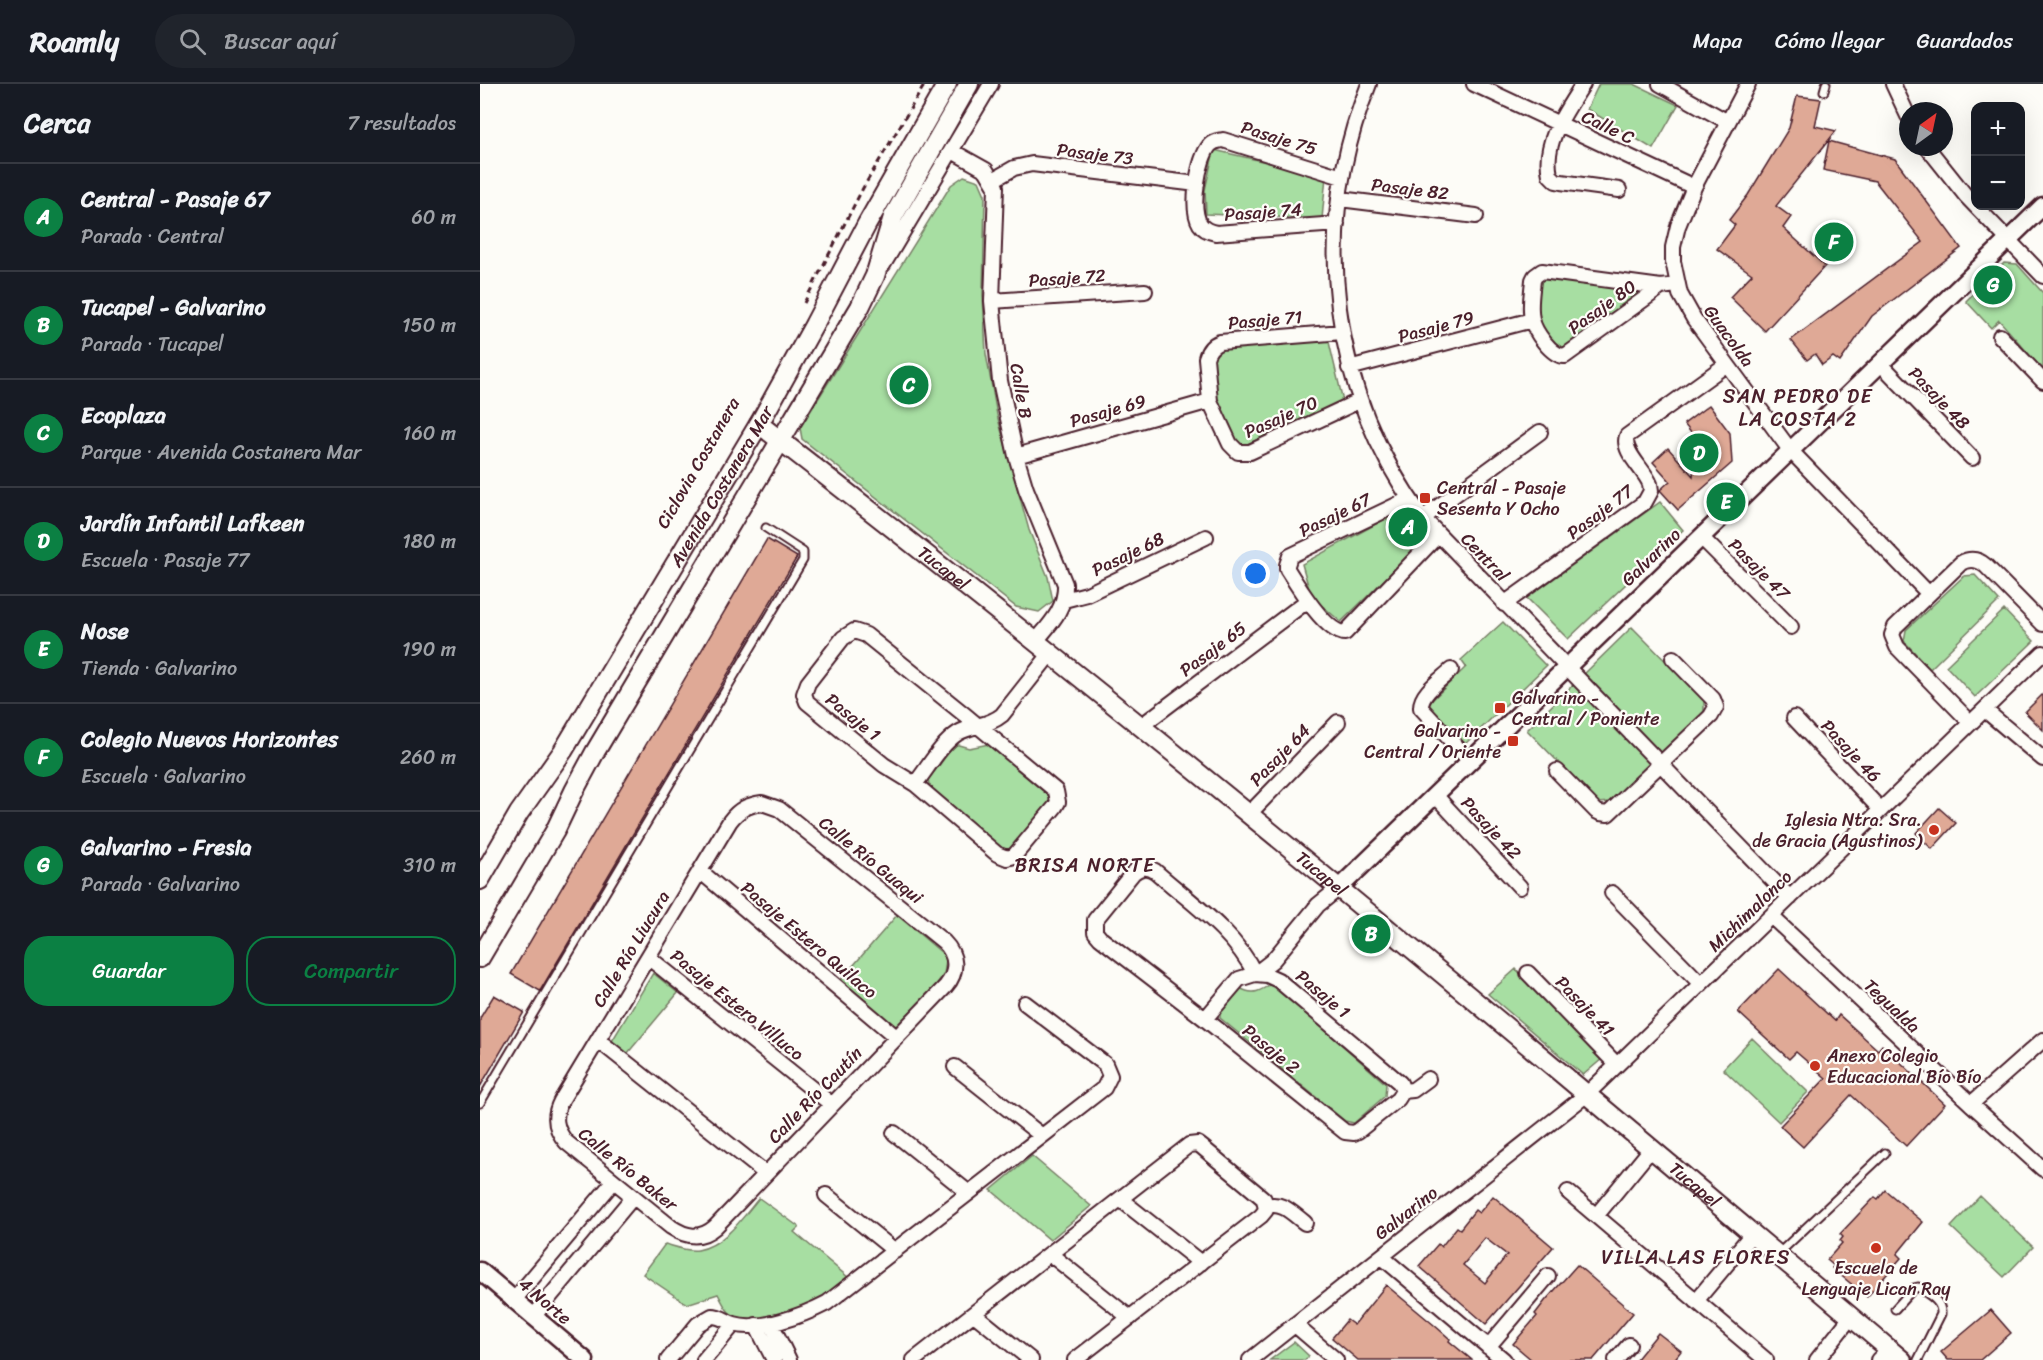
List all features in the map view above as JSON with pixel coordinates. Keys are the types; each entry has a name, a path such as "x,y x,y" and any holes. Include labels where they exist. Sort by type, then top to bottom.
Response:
{"main road":[{"name":"Avenida Costanera Mar","path":"480,880 519,813 563,751 759,424 875,210 947,84"},
{"name":"Avenida Costanera Mar","path":"480,957 555,831 584,772 781,441 867,291 877,268 893,217 969,84"},
{"name":"Tucapel","path":"759,424 1036,641 1340,888 1851,1317 1890,1356"}],"street":[{"name":"Avenida Costanera Mar","path":"867,291 991,84"},
{"name":"Central","path":"1369,84 1355,124 1342,177 1337,224 1336,272 1342,332 1349,368 1359,401 1380,448 1408,499 1438,535 1790,898"},
{"name":"Calle C","path":"1474,84 1694,187"},
{"path":"1583,84 1559,124 1550,150 1549,171 1552,178 1561,182 1619,190"},
{"path":"1660,84 1728,122"},
{"name":"Guacolda","path":"1748,84 1694,187 1675,236 1673,261 1677,285 1686,307 1790,450 1929,594"},
{"path":"1893,84 1901,102"},
{"name":"Pasaje 75","path":"1197,184 1204,157 1210,145 1223,140 1342,177"},
{"path":"952,151 981,166 993,180"},
{"path":"1934,156 1966,196 2043,276"},
{"name":"Pasaje 73","path":"993,180 1014,168 1032,164 1197,184"},
{"name":"Calle B","path":"993,180 996,187 996,202 992,300 1000,381 1016,456 1038,520 1065,584 1064,600"},
{"name":"Pasaje 74","path":"1197,184 1198,218 1201,226 1210,232 1337,224"},
{"name":"Pasaje 82","path":"1340,199 1476,216"},
{"name":"Galvarino","path":"1340,888 2043,206"},
{"path":"1532,320 1533,280 1542,271 1661,287"},
{"name":"Pasaje 80","path":"1532,320 1551,351 1560,357 1565,356 1661,287 1677,285"},
{"name":"Pasaje 72","path":"992,300 1145,291"},
{"name":"Pasaje 79","path":"1349,368 1532,320"},
{"name":"Pasaje 71","path":"1210,401 1206,358 1207,352 1215,344 1342,332"},
{"path":"2000,336 2043,381"},
{"name":"Pasaje 48","path":"1880,363 1972,458"},
{"name":"Pasaje 77","path":"1504,604 1645,502 1651,491 1650,484 1627,448 1625,440 1627,436 1727,364"},
{"name":"Pasaje 69","path":"1016,456 1210,401"},
{"name":"Pasaje 70","path":"1210,401 1230,444 1238,452 1244,453 1359,401"},
{"path":"1423,518 1540,432"},
{"name":"Pasaje 67","path":"1307,601 1287,569 1290,556 1408,499"},
{"path":"1307,601 1336,631 1345,633 1438,535"},
{"name":"Pasaje 68","path":"1064,600 1087,594 1206,537"},
{"name":"Pasaje 47","path":"1701,537 1791,627"},
{"path":"1971,723 1893,642 1892,635 1895,627 1960,563 1966,560 1978,560 1986,566 2043,624"},
{"path":"1036,641 1058,614 1064,600"},
{"name":"Pasaje 65","path":"1141,726 1307,601"},
{"name":"Pasaje 1","path":"854,631 862,633 1053,788 1058,796 1055,807 1018,854 1007,858 997,854 915,784 885,765 810,705 805,698 805,688 808,683 846,634 854,631"},
{"path":"915,784 952,738 960,732 991,722 1002,715 1051,653"},
{"name":"Michimalonco","path":"1586,1095 2043,653"},
{"path":"1557,771 1596,811 1604,814 1611,812 1711,716 1716,707 1713,699 1673,658"},
{"path":"1451,670 1424,697 1420,708 1470,761"},
{"path":"1984,710 2043,759"},
{"name":"Pasaje 46","path":"1794,718 1881,810"},
{"name":"Pasaje 64","path":"1249,814 1338,722"},
{"name":"Pasaje 42","path":"1435,795 1520,886"},
{"name":"Calle Río Guaqui","path":"753,804 762,803 779,809 950,947 955,960"},
{"name":"Calle Río Liucura","path":"556,1124 558,1108 734,815 753,804"},
{"name":"Pasaje 2","path":"1255,974 1247,959 1218,926 1155,871 1148,868 1140,868 1133,873 1097,917 1094,928 1100,938 1345,1132 1358,1131 1398,1099 1403,1091 1413,1090 1428,1079"},
{"name":"Pasaje Estero Quilaco","path":"700,871 896,1037"},
{"path":"1205,1019 1239,979 1255,974 1273,960 1318,905 1340,888"},
{"path":"1612,893 1701,984"},
{"name":"Tegualda","path":"1771,916 2043,1169"},
{"name":"Pasaje Estero Villuco","path":"648,957 831,1104"},
{"name":"Calle Río Cautín","path":"685,1235 699,1236 710,1231 951,980 955,960"},
{"name":"Pasaje 41","path":"1528,973 1617,1065"},
{"name":"Pasaje 1","path":"1255,974 1267,975 1278,980 1400,1083 1403,1091"},
{"path":"668,1360 705,1318 718,1316 734,1324 756,1325 798,1316 827,1303 1104,1088 1110,1076 1105,1064 1025,1003"},
{"path":"598,1040 765,1173"},
{"path":"1971,1104 2043,1040"},
{"path":"955,1067 1042,1136"},
{"name":"Galvarino","path":"1250,1360 1586,1095"},
{"name":"Calle Río Baker","path":"556,1124 566,1142 671,1227 685,1235"},
{"path":"894,1133 969,1193"},
{"path":"914,1360 1186,1147 1193,1144 1202,1147 1262,1197 1267,1206"},
{"path":"1596,1216 1651,1149"},
{"path":"514,1300 614,1181"},
{"path":"1568,1192 1766,1360"},
{"path":"826,1196 896,1251"},
{"path":"533,1317 633,1197"},
{"path":"1120,1198 1201,1263"},
{"path":"1267,1206 1281,1205 1305,1223"},
{"path":"1076,1360 1261,1216 1267,1206"},
{"path":"1696,1301 1752,1234"},
{"path":"1050,1254 1130,1318"},
{"path":"1382,1257 1504,1360"},
{"name":"4 Norte","path":"480,1271 585,1360"},
{"path":"1488,1347 1548,1276"},
{"path":"974,1314 1031,1360"},
{"path":"1817,1360 1851,1317"},
{"path":"771,1323 789,1360"},
{"path":"704,1360 734,1324"},
{"path":"756,1325 774,1360"},
{"path":"1295,1325 1327,1357"},
{"path":"1616,1360 1629,1345"}],"lane":[{"path":"480,1103 803,560 803,552 766,528"},
{"path":"1777,1255 1885,1153"},
{"path":"1895,1309 1914,1288 1918,1287 1938,1302 1941,1307 1941,1314 1918,1360"}],"path":[{"path":"801,309 859,197 925,84"}],"green space":[{"path":"1599,84 1634,84 1678,105 1653,149 1587,109"},
{"path":"1214,150 1326,176 1322,219 1206,214 1205,190"},
{"path":"964,176 979,181 985,195 983,295 986,354 997,415 1029,530 1048,577 1053,601 1039,612 1016,607 802,439 800,428 951,185"},
{"path":"2004,263 2017,264 2043,293 2043,370 1999,320 1991,328 1966,301"},
{"path":"1542,278 1636,290 1638,296 1634,301 1563,348 1554,346 1542,330 1537,296"},
{"path":"1328,338 1343,401 1245,445 1235,442 1217,406 1212,357 1218,347"},
{"path":"1660,502 1683,530 1568,639 1527,598"},
{"path":"1400,511 1425,540 1341,622 1311,596 1302,564"},
{"path":"1975,575 1999,601 1930,669 1904,641 1906,630 1964,576"},
{"path":"2004,610 2034,641 1975,697 1946,666"},
{"path":"1503,622 1546,666 1464,745 1427,705 1466,667 1461,660"},
{"path":"1632,627 1704,700 1704,714 1610,802 1598,803 1527,730"},
{"path":"955,744 969,748 989,744 1049,791 1050,803 1012,848 1003,850 931,792 928,780"},
{"path":"897,915 942,953 946,960 944,974 933,989 895,1027 840,981"},
{"path":"1516,969 1602,1059 1583,1075 1488,994"},
{"path":"653,973 678,993 627,1054 612,1041"},
{"path":"1272,983 1386,1084 1385,1096 1354,1123 1345,1121 1220,1018 1220,1010 1240,988 1249,992 1257,991"},
{"path":"1752,1038 1808,1092 1779,1122 1723,1069"},
{"path":"1032,1156 1091,1206 1050,1240 991,1190"},
{"path":"1980,1196 2033,1247 2004,1277 1951,1227"},
{"path":"759,1198 799,1227 794,1232 849,1278 824,1297 808,1305 777,1315 746,1319 731,1314 718,1294 687,1304 643,1274 665,1244 682,1249 698,1250 717,1242 733,1229"},
{"path":"1294,1342 1309,1356 1305,1360 1270,1360"}],"building":[{"path":"1797,96 1821,99 1815,126 1836,131 1776,206 1791,217 1783,228 1825,266 1765,331 1730,297 1752,274 1717,249 1735,225 1729,220 1748,195 1789,128"},
{"path":"1829,141 1895,159 1961,248 1872,316 1840,362 1833,357 1822,365 1815,354 1807,360 1791,340 1923,242 1875,181 1823,170"},
{"path":"1709,405 1730,433 1732,463 1678,510 1660,490 1670,481 1653,462 1668,448 1693,476 1697,440 1684,424"},
{"path":"767,539 797,557 540,991 511,974"},
{"path":"2043,694 2043,730 2025,712"},
{"name":"Iglesia Ntra. Sra. de Gracia (Agustinos)","path":"1939,808 1956,823 1932,849 1916,833"},
{"path":"1779,969 1835,1021 1839,1015 1878,1050 1882,1045 1945,1104 1906,1146 1851,1095 1803,1147 1780,1126 1826,1078 1796,1052 1789,1059 1738,1012"},
{"path":"494,995 524,1012 480,1087 480,1018"},
{"path":"1885,1190 1923,1222 1897,1254 1901,1258 1867,1297 1832,1268 1834,1266 1827,1260 1842,1243 1840,1241 1843,1237 1840,1234 1875,1197 1878,1199"},
{"path":"1493,1196 1553,1247 1486,1324 1419,1266 1438,1244 1441,1247 1457,1227 1460,1229 1475,1210 1479,1213","holes":["1485,1238 1507,1255 1485,1283 1463,1265"]},
{"path":"1577,1265 1633,1313 1593,1360 1532,1360 1513,1344 1537,1316 1535,1314 1545,1301"},
{"path":"1386,1285 1472,1360 1358,1360 1332,1338 1347,1320 1354,1325"},
{"path":"1991,1310 2011,1333 1980,1360 1948,1360 1941,1352"},
{"path":"1658,1333 1681,1351 1674,1360 1636,1360"}],"place":[{"name":"Colegio Nuevos Horizontes","path":"1834,242"},
{"name":"Galvarino - Fresia","path":"1993,285"},
{"name":"Ecoplaza","path":"909,385"},
{"name":"Jardín Infantil Lafkeen","path":"1699,453"},
{"name":"Central - Pasaje Sesenta Y Ocho","path":"1425,498"},
{"name":"Nose","path":"1726,502"},
{"name":"Central - Pasaje 67","path":"1408,527"},
{"name":"Galvarino - Central / Poniente","path":"1500,708"},
{"name":"Galvarino - Central / Oriente","path":"1513,741"},
{"name":"Iglesia Ntra. Sra. de Gracia (Agustinos)","path":"1934,830"},
{"name":"Tucapel - Galvarino","path":"1371,934"},
{"name":"Anexo Colegio Educacional Bío Bío","path":"1815,1066"},
{"name":"Escuela de Lenguaje Lican Ray","path":"1876,1248"}],"district":[{"name":"SAN PEDRO DE LA COSTA 2","path":"1798,408"},
{"name":"BRISA NORTE","path":"1085,865"},
{"name":"VILLA LAS FLORES","path":"1696,1257"}]}
